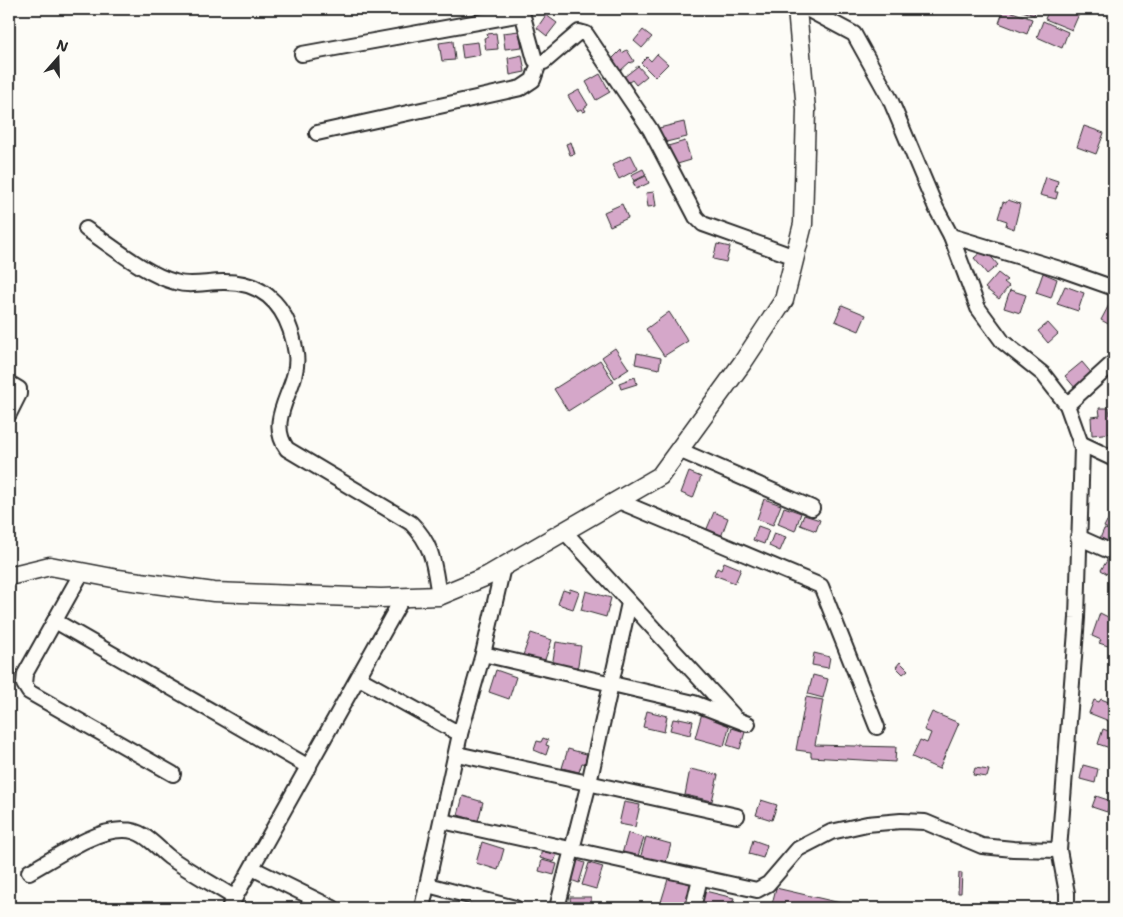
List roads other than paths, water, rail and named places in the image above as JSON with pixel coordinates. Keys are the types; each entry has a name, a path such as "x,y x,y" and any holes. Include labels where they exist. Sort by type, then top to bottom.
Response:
{"main road":[{"path":"9,576 50,566 214,592 403,597 440,596 487,576 660,476 784,300 804,224 806,110 797,9"}],"street":[{"path":"806,9 854,34 890,99 936,208 950,236 978,308 1003,342 1043,374 1067,406 1080,443 1077,618 1059,850 1067,893 1067,908"},
{"path":"302,54 522,12 535,60 539,63"},
{"path":"539,63 544,62 580,32 586,34 650,129 696,217 714,230 795,257"},
{"path":"317,133 521,88 534,80 539,63"},
{"path":"86,230 158,275 173,282 188,285 238,282 258,289 277,304 284,315 297,359 280,416 280,435 283,442 287,449 417,529 431,550 440,596"},
{"path":"950,236 1060,269 1114,288"},
{"path":"1067,406 1114,362"},
{"path":"9,383 20,389 9,414"},
{"path":"1080,443 1114,459"},
{"path":"679,450 812,508"},
{"path":"616,500 821,586 877,727"},
{"path":"483,654 694,703 742,722 629,603 564,531"},
{"path":"1078,537 1114,553"},
{"path":"422,908 460,734 483,654 503,567"},
{"path":"82,572 25,674 24,684 29,692 173,774"},
{"path":"29,872 95,836 124,830 136,832 148,839 169,857 232,903 310,767 403,597"},
{"path":"558,908 589,783 629,603"},
{"path":"55,621 310,767"},
{"path":"359,678 460,734"},
{"path":"457,754 737,816"},
{"path":"442,821 757,890 768,884 798,850 831,832 867,824 901,821 925,822 982,846 1013,850 1059,850"},
{"path":"252,868 333,908"},
{"path":"693,908 700,878"},
{"path":"428,885 515,908"}]}
